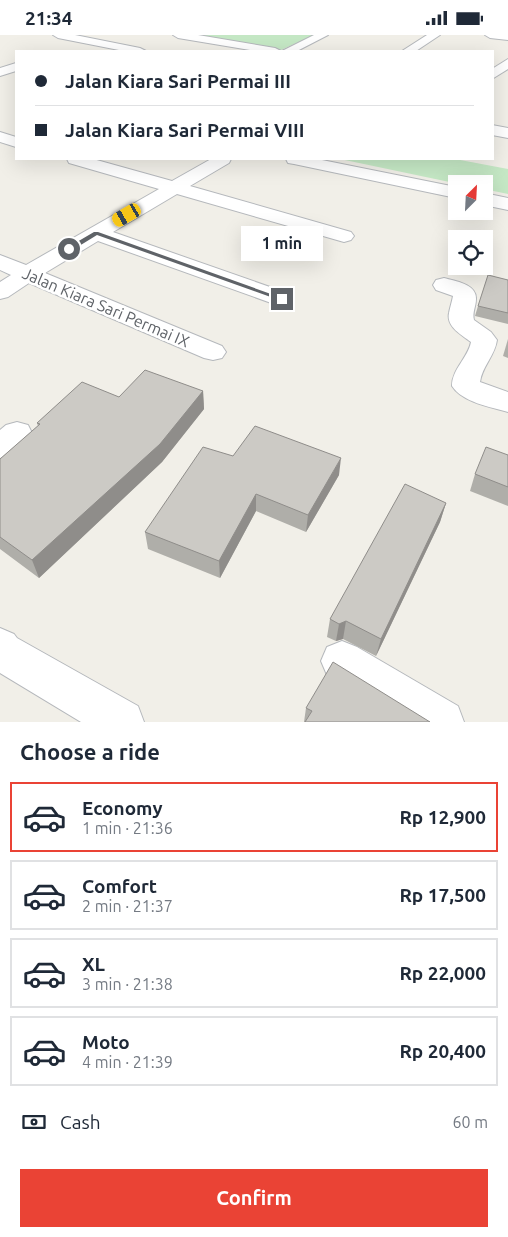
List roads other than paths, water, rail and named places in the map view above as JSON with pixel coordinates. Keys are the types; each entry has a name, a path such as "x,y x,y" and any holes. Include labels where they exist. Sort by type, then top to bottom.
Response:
{"street":[{"path":"58,35 135,50"},
{"path":"70,49 111,35"},
{"path":"178,35 269,50"},
{"path":"290,50 323,35"},
{"path":"410,50 434,35"},
{"path":"490,35 508,37"},
{"path":"494,74 508,63"},
{"path":"0,72 15,67"},
{"path":"0,79 15,83"},
{"path":"494,130 508,133"},
{"path":"0,137 15,141"},
{"path":"78,160 344,236"},
{"path":"0,292 27,274 221,160"},
{"path":"299,160 448,191"},
{"path":"493,201 508,204"},
{"path":"96,233 282,299"},
{"name":"Jalan Kiara Sari Permai IX","path":"0,262 213,352"},
{"path":"444,285 463,292 465,300 460,318 462,322 484,340 483,349 466,377 466,386 508,402"},
{"path":"0,648 3,652 122,722"},
{"path":"342,661 442,722"}]}
